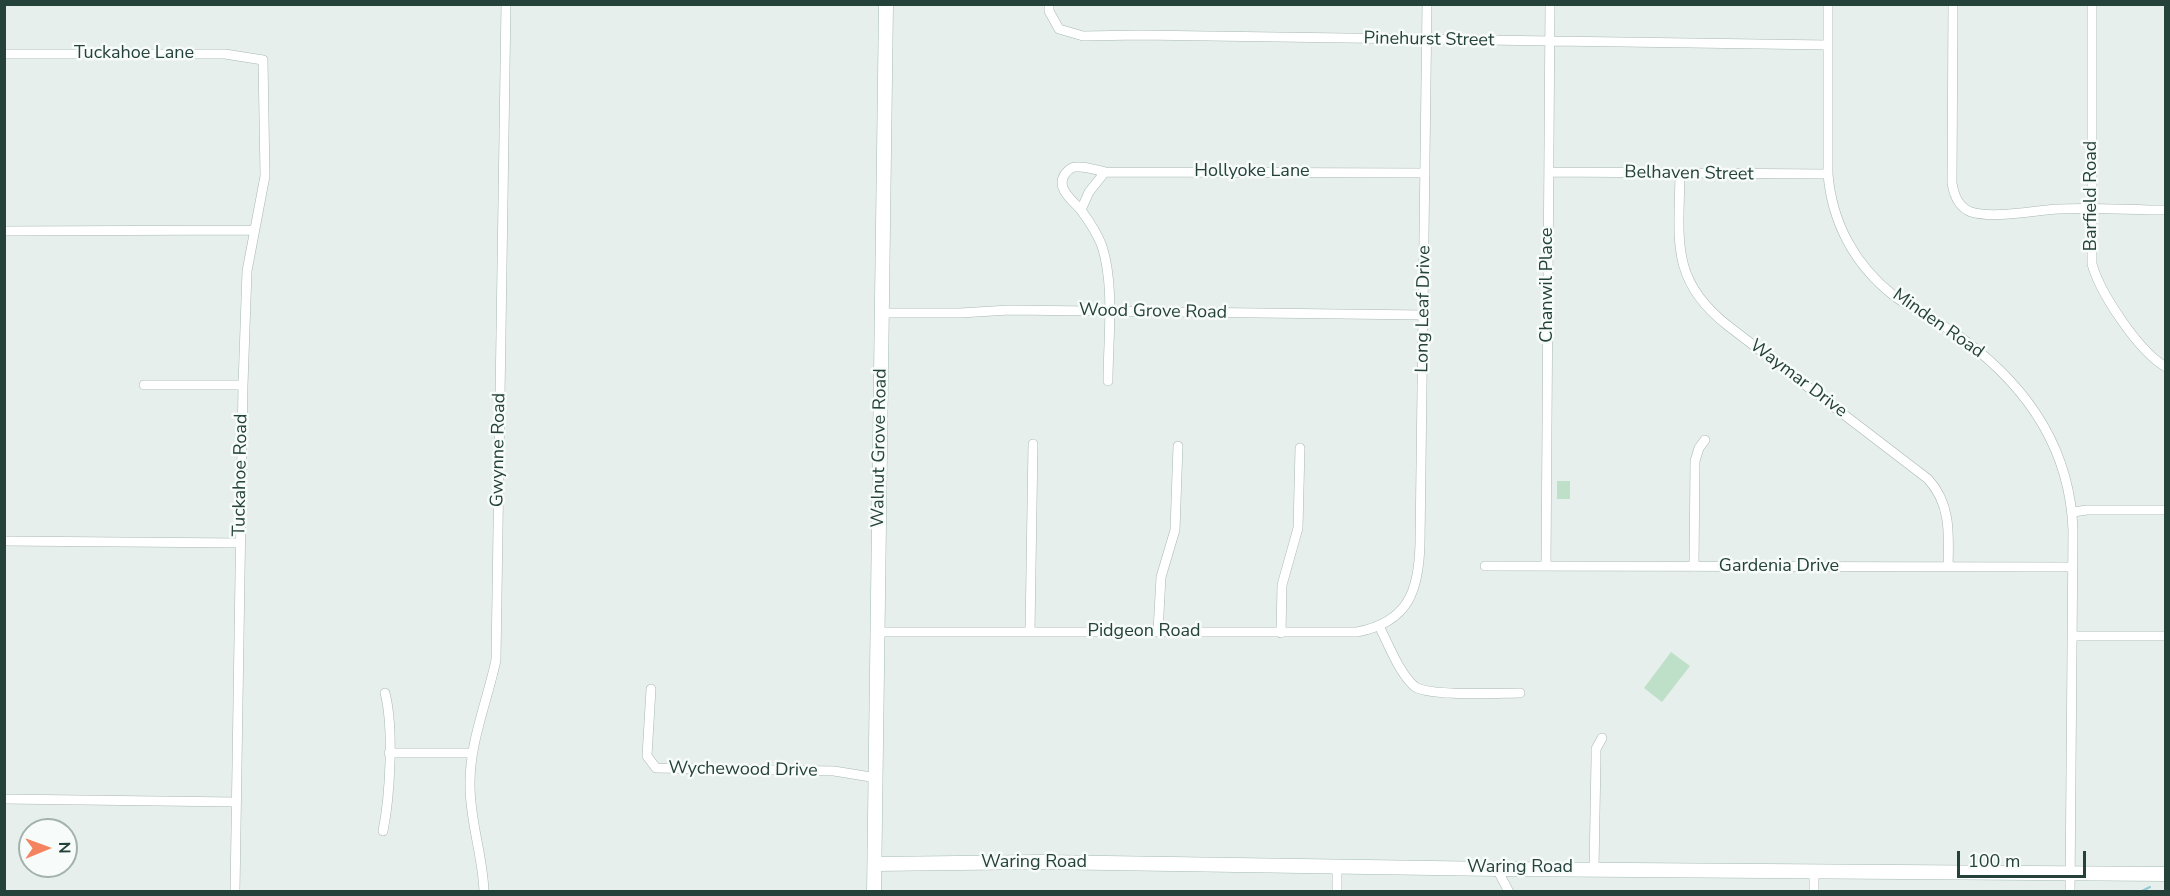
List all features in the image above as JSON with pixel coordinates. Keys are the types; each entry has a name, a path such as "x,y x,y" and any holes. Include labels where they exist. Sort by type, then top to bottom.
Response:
{"main road":[{"name":"Walnut Grove Road","path":"874,891 886,4"},
{"name":"Waring Road","path":"875,864 1041,862 1497,869 2166,874"}],"street":[{"name":"Gwynne Road","path":"484,891 473,828 470,786 472,753 496,660 506,4"},
{"name":"Pinehurst Street","path":"1049,4 1049,11 1059,29 1083,36 1828,45"},
{"name":"Long Leaf Drive","path":"1401,608 1415,588 1420,560 1426,4"},
{"name":"Chanwil Place","path":"1546,566 1550,4"},
{"name":"Minden Road","path":"1828,4 1828,174 1830,196 1839,225 1849,245 1866,269 1894,296 1946,327 1991,362 2029,403 2043,424 2067,477 2073,512 2070,891"},
{"path":"1953,4 1952,183 1953,192 1962,207 1978,213 2091,209 2166,210"},
{"name":"Barfield Road","path":"2092,4 2091,256 2098,284 2142,346 2164,365"},
{"name":"Tuckahoe Lane","path":"4,54 225,54 263,60"},
{"name":"Tuckahoe Road","path":"235,891 243,385 247,271 265,176 263,60"},
{"name":"Hollyoke Lane","path":"1082,210 1064,190 1062,178 1065,173 1076,166 1105,172 1425,173"},
{"path":"1105,172 1089,192 1082,210 1096,234 1105,257 1109,280 1108,381"},
{"name":"Belhaven Street","path":"1550,172 1828,174"},
{"name":"Waymar Drive","path":"1680,174 1680,252 1685,272 1697,295 1727,326 1928,479 1939,493 1947,513 1948,567"},
{"path":"4,231 254,230"},
{"name":"Wood Grove Road","path":"882,313 1009,310 1424,315"},
{"path":"144,385 243,385"},
{"path":"1694,567 1695,461 1699,448 1705,440"},
{"path":"1030,631 1034,444"},
{"path":"1158,631 1161,577 1175,530 1178,446"},
{"path":"1281,633 1282,585 1298,528 1300,448"},
{"path":"2073,512 2166,510"},
{"path":"4,541 240,543"},
{"name":"Gardenia Drive","path":"1485,566 2073,567"},
{"name":"Pidgeon Road","path":"879,632 1357,632 1379,626 1401,608"},
{"path":"1379,626 1406,677 1418,689 1435,692 1520,693"},
{"path":"2072,636 2166,636"},
{"name":"Wychewood Drive","path":"651,688 647,756 656,768 834,771 877,778"},
{"path":"383,831 388,807 389,753 389,708 385,693"},
{"path":"1594,869 1596,749 1602,738"},
{"path":"389,753 472,753"},
{"path":"4,799 236,802"},
{"path":"1337,866 1337,891"},
{"path":"1497,869 1509,891"},
{"path":"1814,871 1814,891"}],"green space":[{"path":"1557,481 1570,481 1570,499 1557,499"},
{"path":"1671,652 1690,666 1662,702 1644,688"}],"waterway":[{"path":"2140,892 2150,887"}]}
